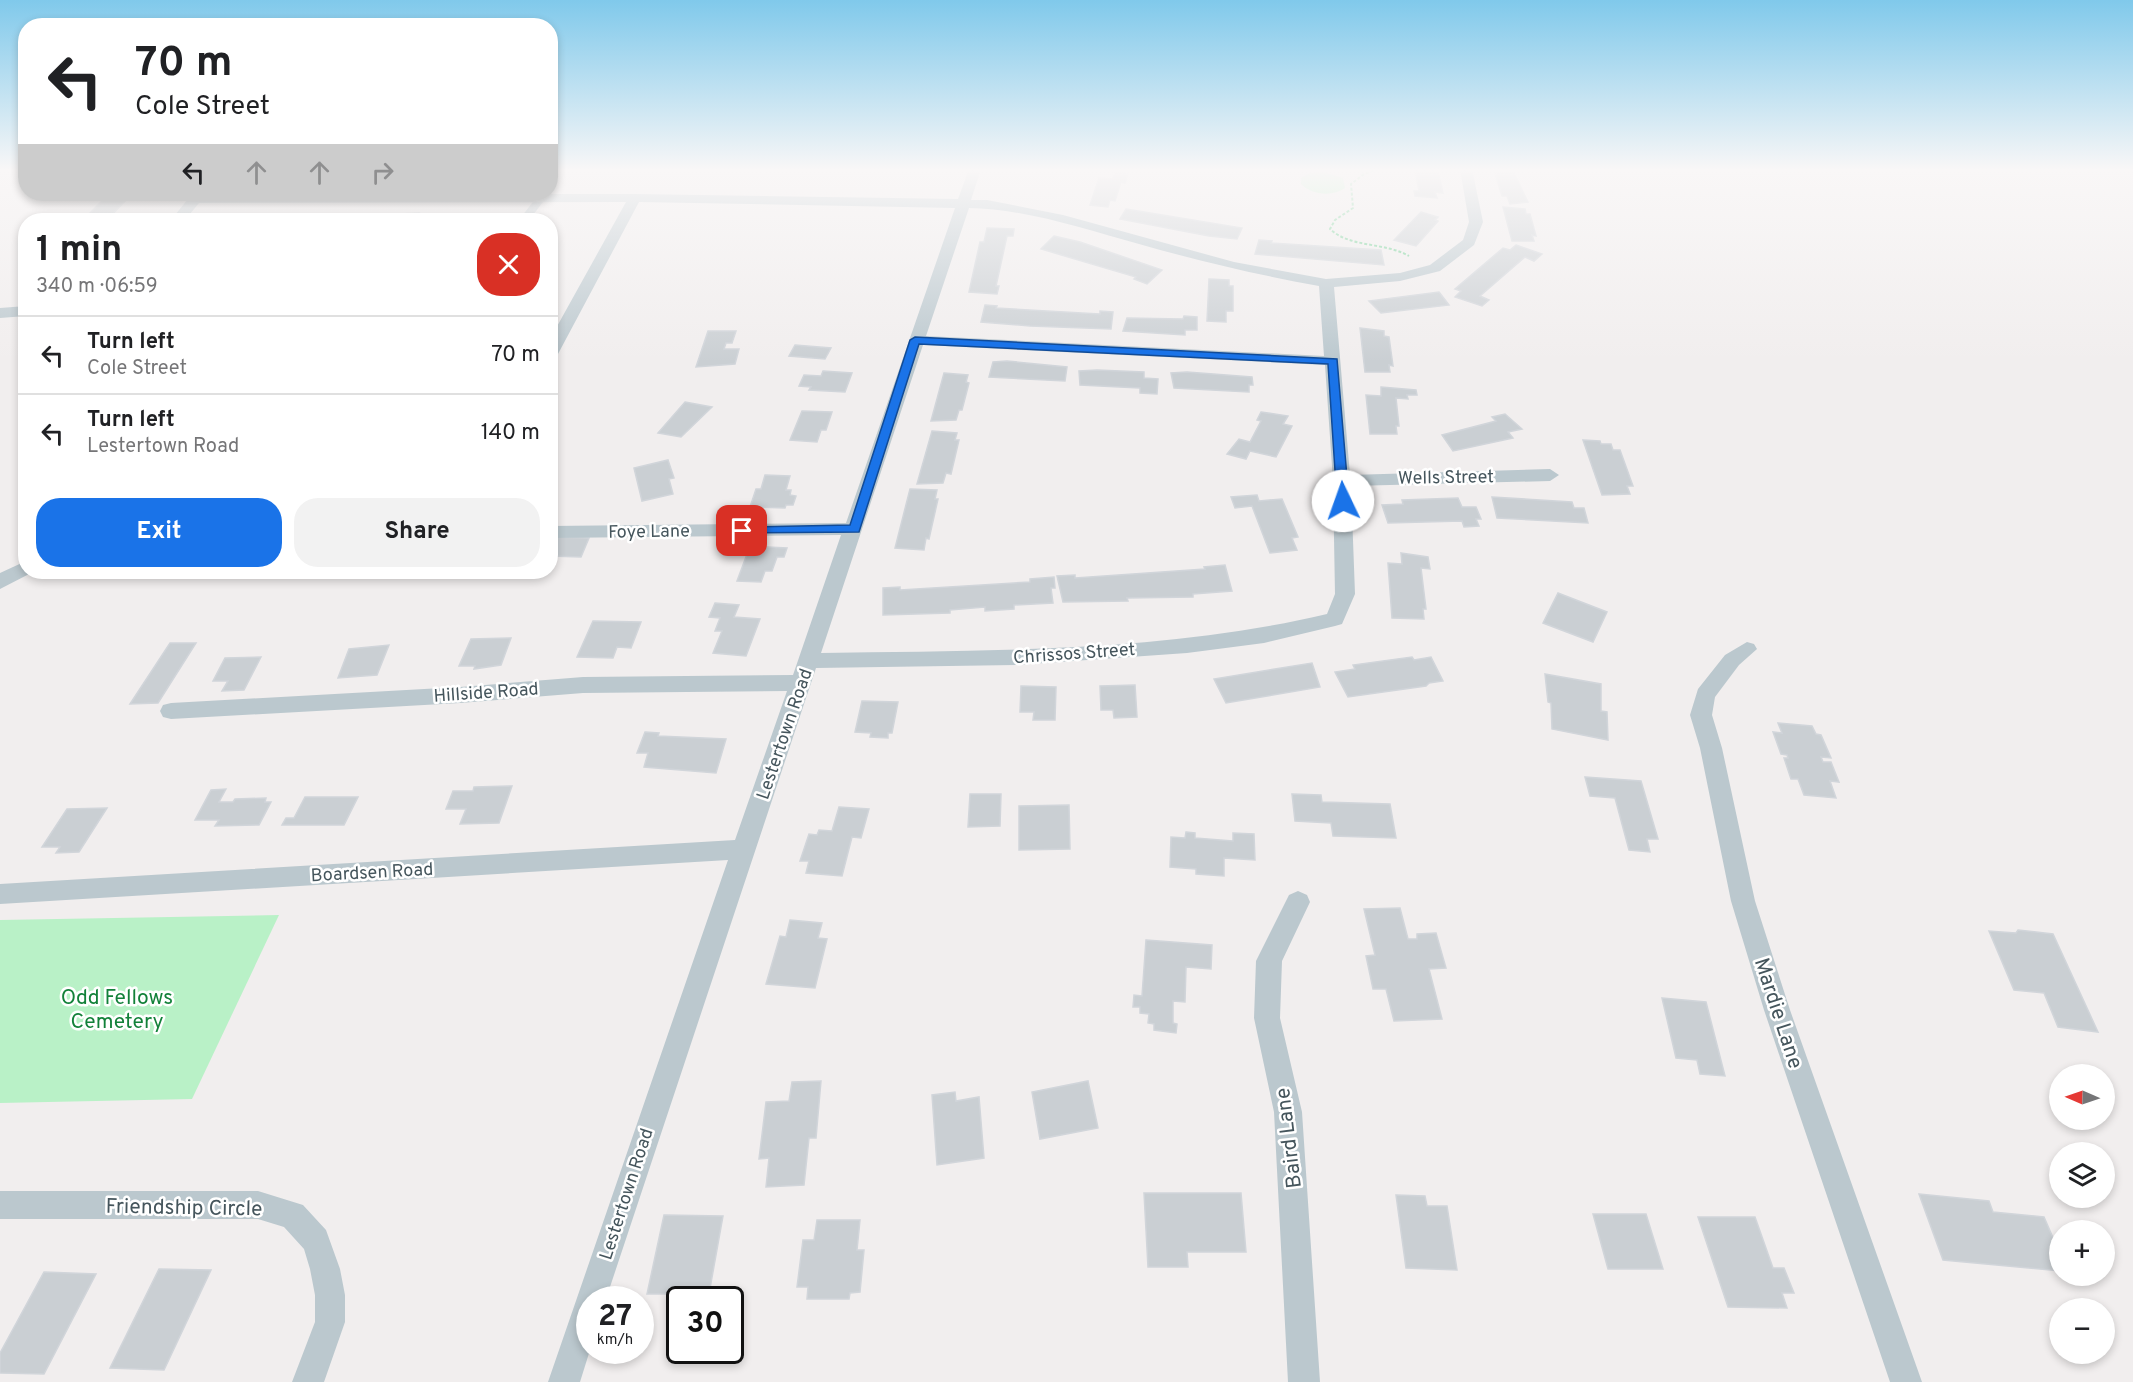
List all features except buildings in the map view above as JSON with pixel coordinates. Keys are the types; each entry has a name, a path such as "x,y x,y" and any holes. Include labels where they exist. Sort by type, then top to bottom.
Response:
{"street":[{"path":"558,339 616,233"},
{"name":"Lestertown Road","path":"595,1286 855,529 915,340 952,233"},
{"path":"1115,233 1223,264 1326,283 1371,281 1435,268 1468,242 1471,233"},
{"path":"1326,283 1342,481"},
{"path":"0,313 18,312"},
{"path":"915,340 1333,361"},
{"name":"Wells Street","path":"1342,481 1550,475"},
{"name":"Chrissos Street","path":"809,661 1015,657 1187,646 1264,636 1335,618 1344,594 1342,481"},
{"name":"Foye Lane","path":"558,532 855,529"},
{"path":"0,582 18,572"},
{"name":"Mardie Lane","path":"1747,649 1732,660 1705,695 1701,715 1711,748 1746,912 1776,1010 1906,1382"},
{"name":"Hillside Road","path":"171,711 583,685 801,683"},
{"name":"Boardsen Road","path":"0,894 744,849"},
{"name":"Baird Lane","path":"1298,902 1269,961 1267,1018 1288,1112 1304,1382"},
{"name":"Friendship Circle","path":"0,1205 258,1205 293,1215 316,1239 330,1295 330,1322 308,1382"},
{"path":"564,1382 576,1346"}],"path":[{"path":"1335,233 1342,239 1377,243 1403,252 1423,271"}],"green space":[{"name":"Odd Fellows Cemetery","path":"279,915 192,1099 0,1103 0,920"}],"route":[{"path":"742,531 855,529 915,340 1333,361 1343,501"}]}
